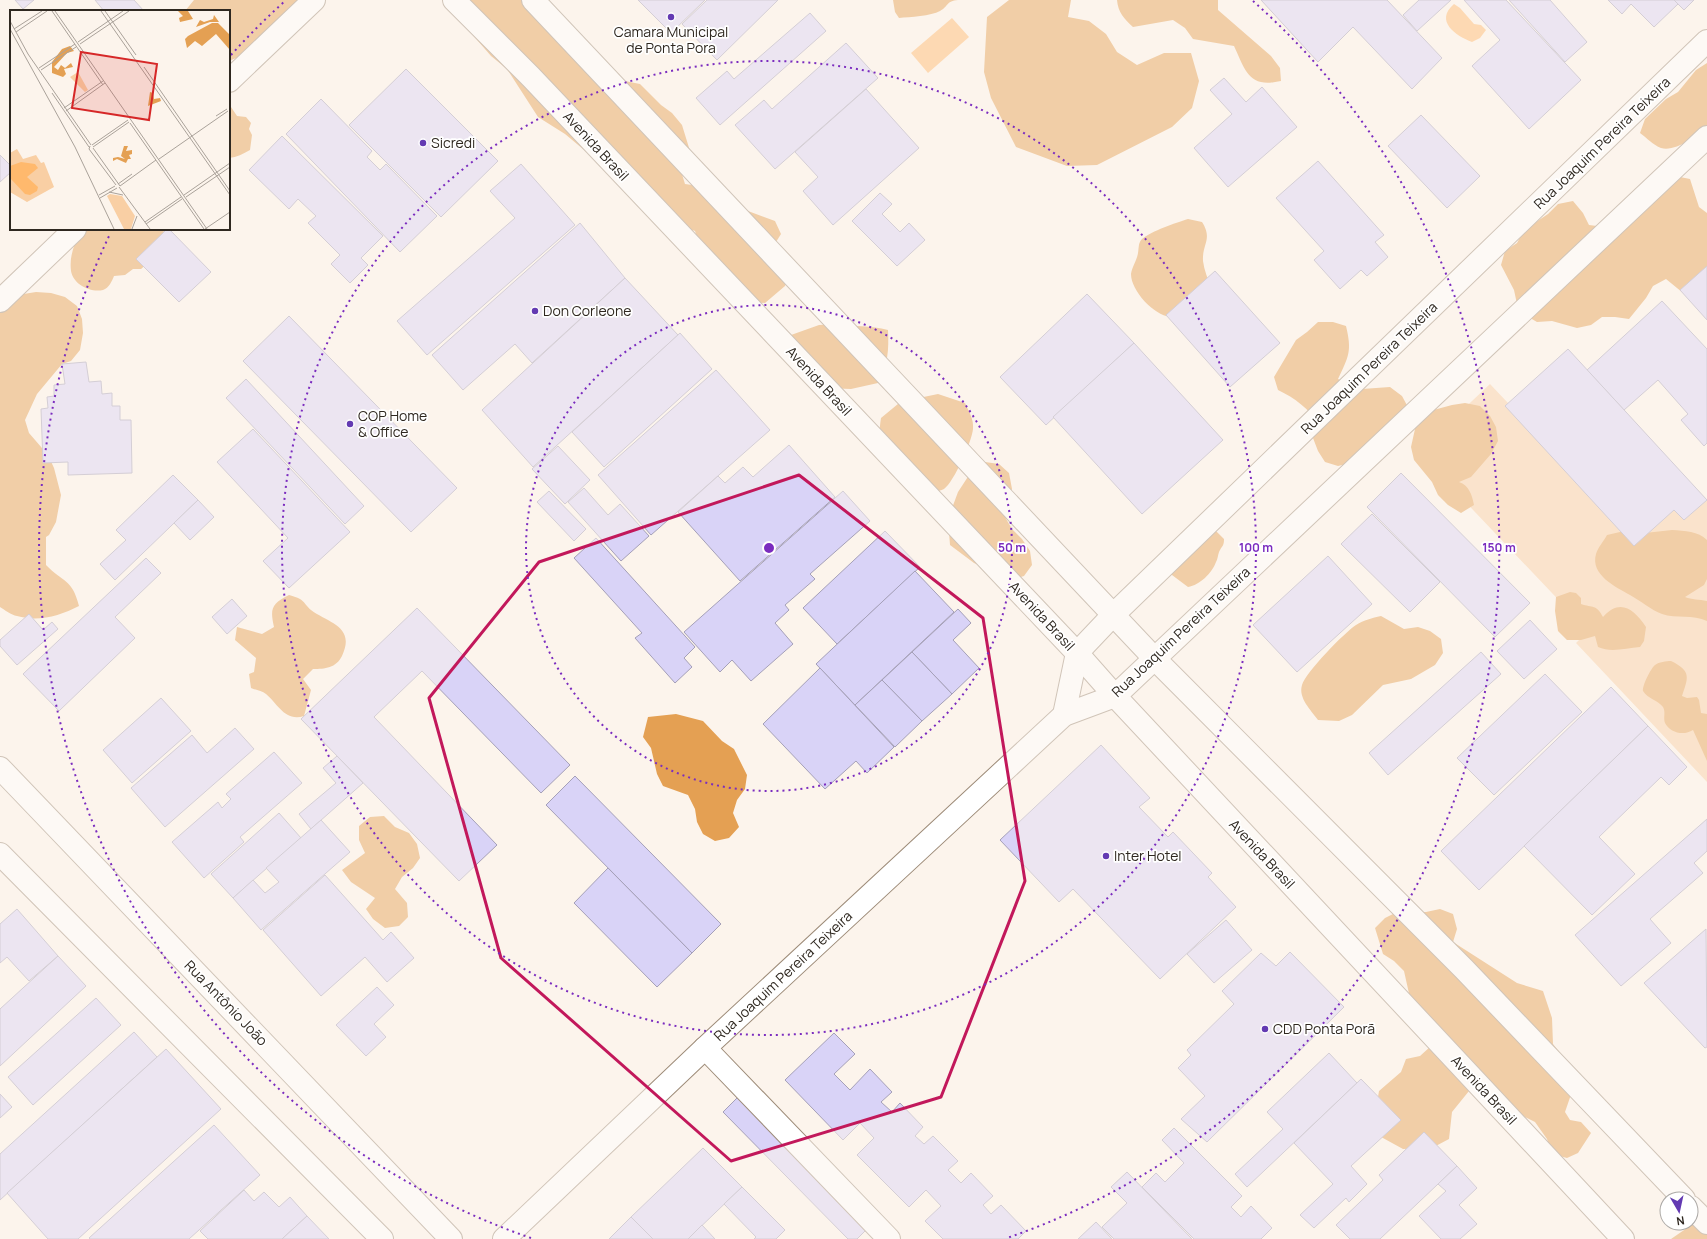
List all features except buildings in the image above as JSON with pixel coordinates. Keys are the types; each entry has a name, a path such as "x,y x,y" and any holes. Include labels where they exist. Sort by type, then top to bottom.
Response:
{"main road":[{"path":"230,80 314,0"},
{"name":"Avenida Brasil","path":"454,0 536,82 1077,653 1115,696 1623,1239"},
{"path":"533,0 1154,658 1464,969 1676,1191"},
{"name":"Rua Joaquim Pereira Teixeira","path":"1077,653 1113,615 1707,41"},
{"name":"Rua Joaquim Pereira Teixeira","path":"504,1239 705,1048 1064,714 1115,696 1707,137"},
{"path":"0,301 74,230"},
{"path":"1064,714 1077,653"},
{"name":"Rua Antônio João","path":"0,768 452,1239"},
{"path":"0,854 382,1239"},
{"path":"705,1048 889,1239"},
{"path":"1699,1214 1707,1223"}],"highlighted area":[{"path":"799,475 983,618 1025,881 941,1097 731,1161 501,958 429,698 539,562"}],"shaded area":[{"path":"194,0 306,0 241,56 230,61 230,10 186,10"},
{"path":"442,0 535,0 625,81 640,84 661,105 672,113 682,125 690,151 681,171 685,184 713,188 735,208 775,221 781,234 766,258 789,273 785,286 765,303 751,302 703,257 695,231 669,221 565,134 538,117 507,69 491,56 465,26 458,14"},
{"path":"893,0 958,0 951,1 943,9 936,13 899,18 895,12"},
{"path":"1009,0 1071,0 1068,17 1089,21 1106,34 1117,52 1137,65 1164,53 1191,53 1199,81 1192,108 1172,127 1097,165 1067,166 1016,147 991,98 984,72 987,17"},
{"path":"1117,0 1218,0 1218,10 1271,56 1280,68 1281,81 1270,83 1255,80 1246,70 1234,46 1193,39 1185,28 1173,20 1133,27 1122,15"},
{"path":"1454,4 1460,8 1474,24 1481,25 1486,30 1480,38 1472,42 1454,32 1450,27 1446,16 1448,10"},
{"path":"952,18 969,37 928,73 911,53"},
{"path":"1707,63 1707,127 1692,139 1673,148 1661,148 1655,145 1640,133 1645,119 1666,99 1678,92 1696,70"},
{"path":"230,106 237,116 246,117 251,123 249,129 252,135 250,150 230,158"},
{"path":"1665,174 1690,179 1699,207 1707,213 1707,302 1688,297 1666,279 1653,286 1646,298 1629,319 1602,317 1591,325 1577,328 1552,321 1537,322 1525,315 1517,304 1514,290 1501,265 1505,251 1517,243 1524,230 1548,214 1558,204 1573,201 1583,213 1589,225 1605,227 1625,207 1644,181 1649,178"},
{"path":"1188,219 1202,222 1207,233 1203,261 1211,288 1170,317 1157,312 1144,301 1135,288 1131,274 1139,244 1142,239 1158,230"},
{"path":"82,230 164,230 148,263 141,269 133,269 125,275 114,276 107,288 98,291 88,289 79,284 72,276 71,260 77,239"},
{"path":"36,292 51,293 65,297 77,306 82,319 83,333 80,350 71,361 62,364 37,394 25,420 29,433 48,455 54,468 61,495 56,522 49,535 46,537 46,565 70,585 79,606 64,613 49,617 25,618 10,614 0,607 0,301 5,297"},
{"path":"1318,322 1333,322 1346,326 1349,348 1345,365 1338,379 1362,389 1390,387 1402,396 1409,409 1351,463 1338,466 1325,462 1318,451 1313,438 1319,424 1311,413 1301,404 1278,390 1274,377 1296,340"},
{"path":"835,324 875,327 888,330 887,357 884,370 878,383 851,389 825,388 790,349 791,335 819,325"},
{"path":"1490,384 1635,537 1692,484 1707,500 1707,782 1576,643 1588,631 1418,452"},
{"path":"938,394 965,403 972,419 973,429 966,451 953,478 944,489 931,491 914,488 893,476 881,455 879,439 881,418 904,399 909,400"},
{"path":"1465,403 1480,406 1490,416 1496,427 1498,441 1491,454 1471,477 1459,482 1468,488 1474,505 1461,513 1448,505 1438,495 1432,482 1414,460 1411,447 1417,420 1426,412"},
{"path":"985,462 999,464 1009,473 1012,489 1005,517 1012,529 1022,539 1030,551 1032,565 1024,576 1011,580 974,563 950,545 948,519 958,492 973,469"},
{"path":"1214,529 1224,539 1224,544 1219,551 1217,561 1205,578 1197,584 1188,587 1168,572"},
{"path":"1672,530 1695,533 1707,540 1707,579 1704,585 1685,597 1707,601 1707,621 1696,618 1662,614 1612,584 1600,574 1597,568 1595,561 1596,554 1607,535 1620,532 1645,533"},
{"path":"1570,592 1576,593 1581,598 1581,604 1596,608 1603,617 1615,608 1621,607 1632,611 1646,627 1644,641 1640,647 1619,650 1603,649 1598,647 1595,636 1581,640 1567,640 1558,631 1555,611 1556,597"},
{"path":"289,595 301,600 311,610 332,622 343,632 345,638 345,646 342,656 337,663 322,669 313,669 303,679 311,690 304,716 297,717 282,711 266,694 251,688 249,674 254,672 256,658 235,640 237,627 262,634 274,627 272,616 273,608 278,601"},
{"path":"1381,616 1404,629 1418,627 1430,631 1441,639 1443,653 1435,665 1411,679 1383,685 1352,715 1339,721 1318,720 1303,699 1301,690 1305,679 1326,653 1350,629 1371,618"},
{"path":"1671,661 1682,668 1687,676 1682,696 1687,698 1697,697 1699,700 1701,713 1707,714 1707,761 1693,730 1682,733 1670,729 1665,723 1663,707 1643,691 1645,681 1653,667 1661,662"},
{"path":"676,714 703,721 722,741 734,749 747,775 745,789 737,800 733,813 739,827 729,838 715,841 703,834 697,822 695,809 688,795 663,786 657,774 651,748 643,737 648,717"},
{"path":"384,816 395,827 409,833 417,844 420,858 413,868 402,877 395,889 407,903 408,917 399,926 385,928 373,919 366,909 375,898 351,882 342,870 365,853 359,840 359,826 370,817"},
{"path":"1440,909 1453,914 1457,929 1453,942 1517,983 1543,991 1552,1018 1553,1044 1570,1066 1576,1080 1565,1112 1570,1120 1581,1122 1591,1133 1578,1153 1567,1158 1552,1154 1547,1139 1535,1122 1511,1110 1495,1087 1469,1091 1452,1112 1449,1139 1432,1148 1403,1149 1372,1132 1379,1091 1401,1072 1406,1059 1420,1056 1431,1046 1410,998 1404,971 1394,961 1383,954 1375,928 1385,918 1397,912 1426,912"},
{"path":"1707,1208 1707,1239 1671,1239 1683,1231 1699,1231 1699,1210"}],"place":[{"name":"Camara Municipal de Ponta Pora","path":"671,17"},
{"name":"Sicredi","path":"423,143"},
{"name":"Don Corleone","path":"535,311"},
{"name":"COP Home & Office","path":"350,424"},
{"name":"Inter Hotel","path":"1106,856"},
{"name":"CDD Ponta Porã","path":"1265,1029"}]}
